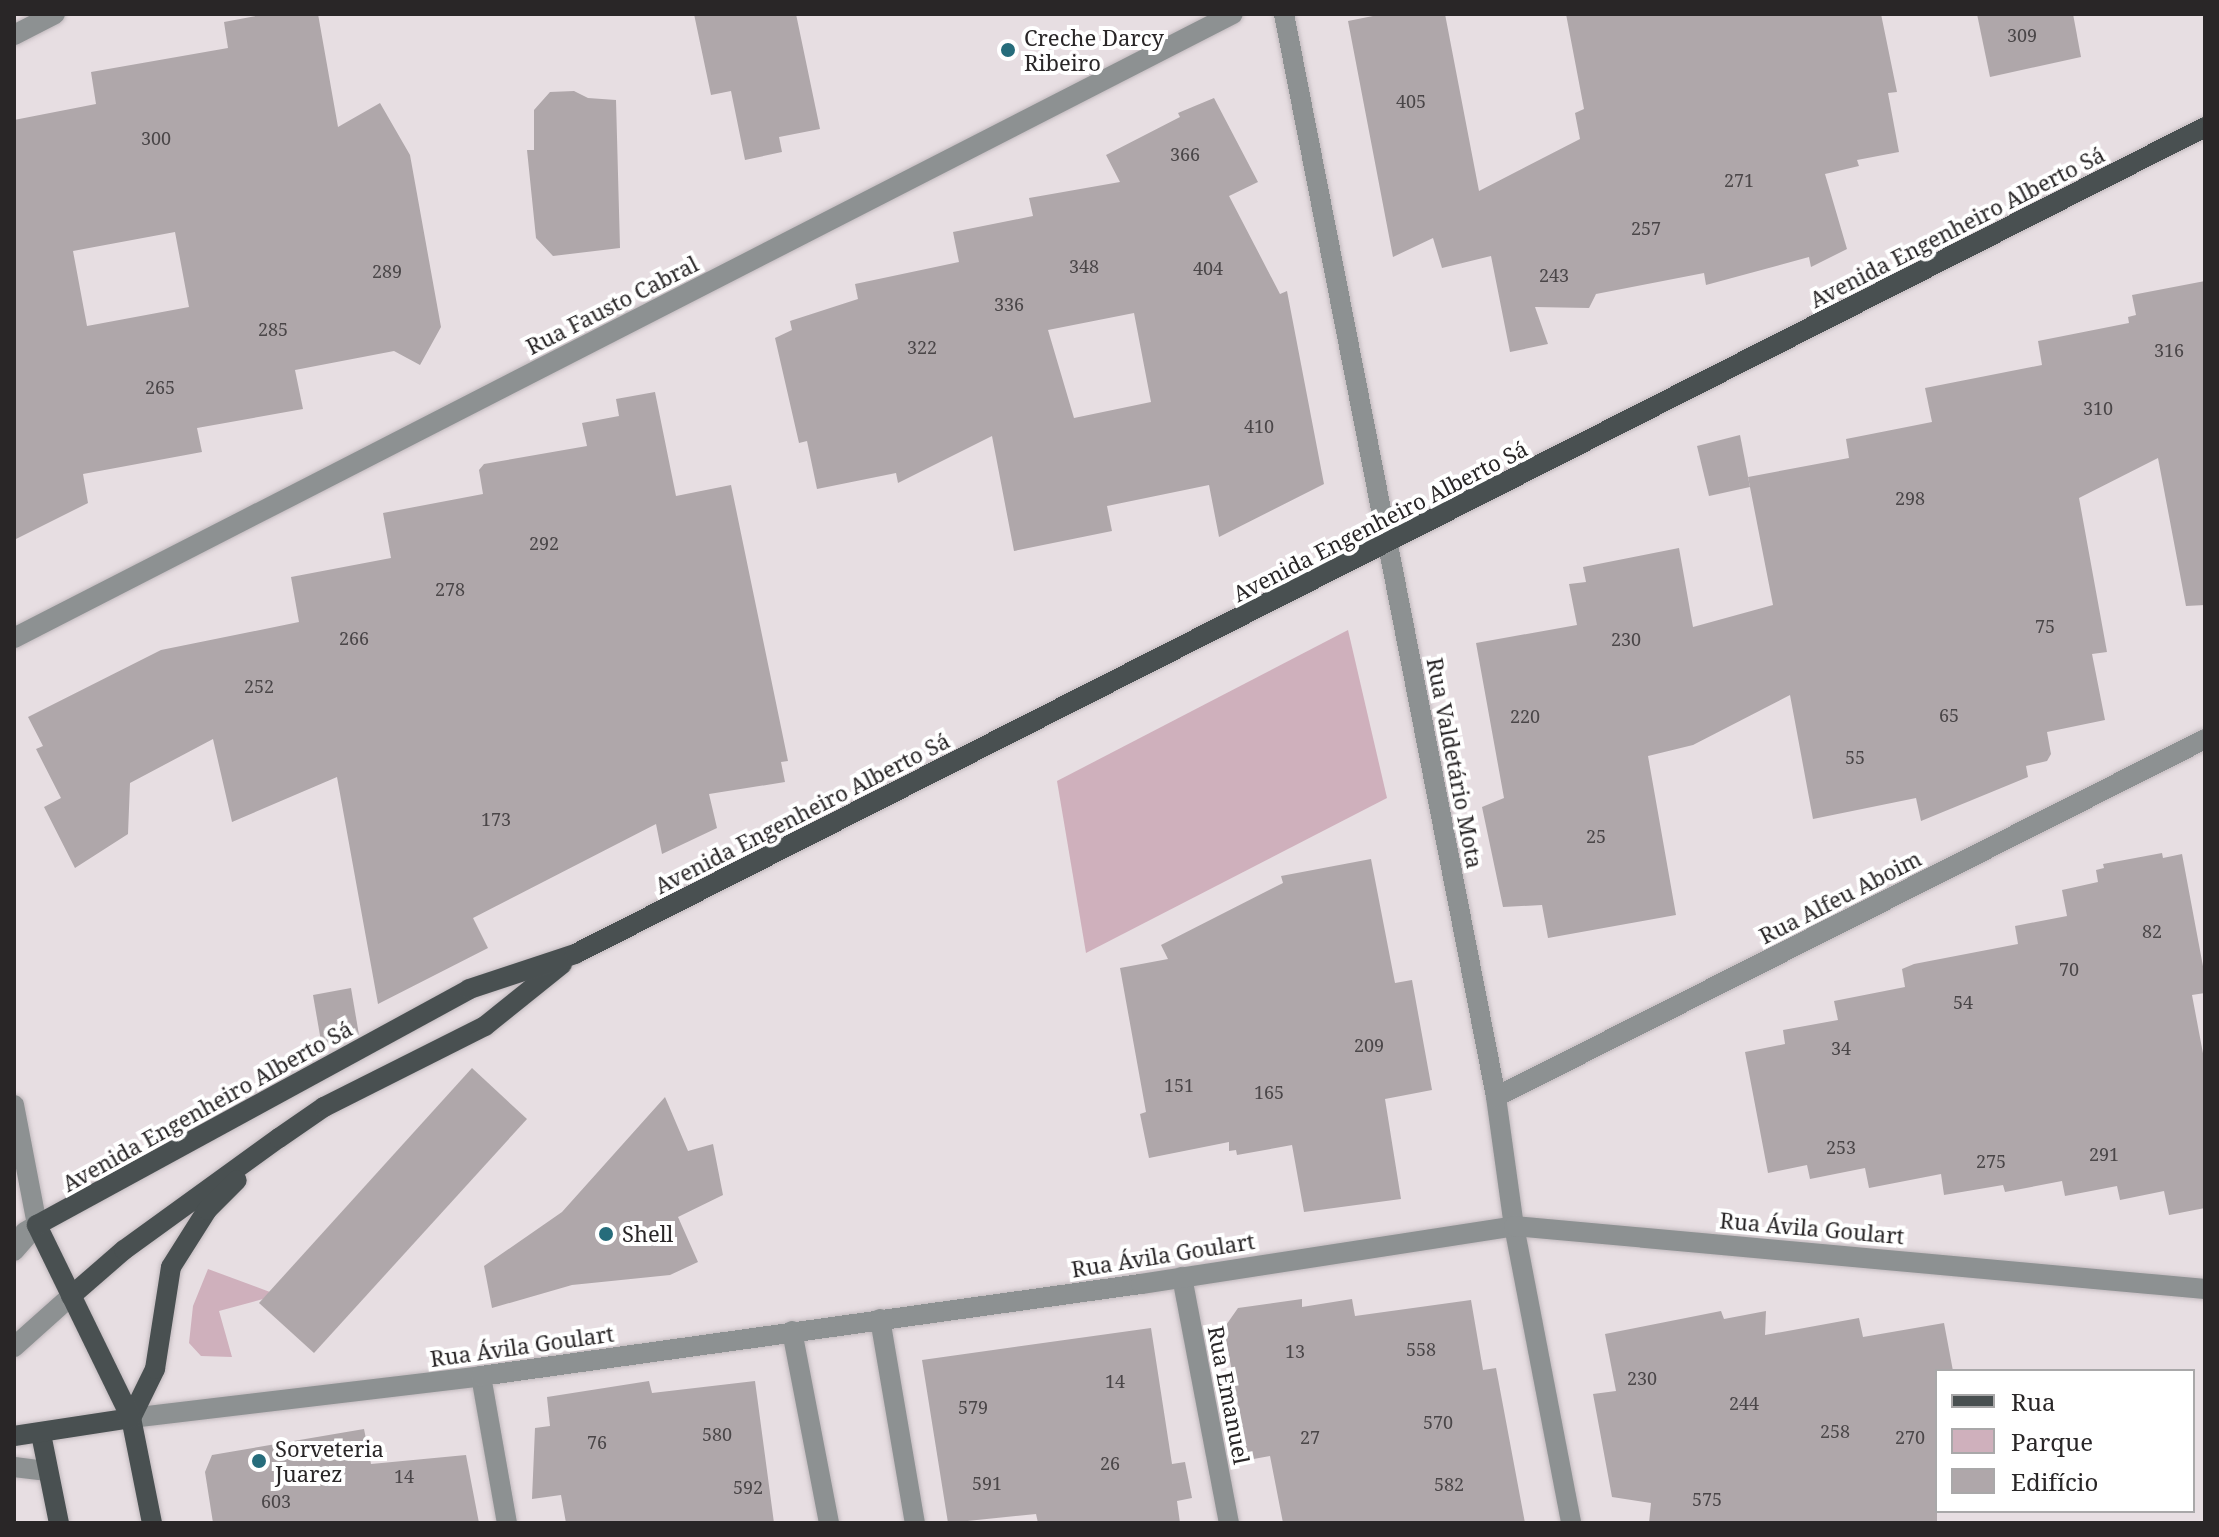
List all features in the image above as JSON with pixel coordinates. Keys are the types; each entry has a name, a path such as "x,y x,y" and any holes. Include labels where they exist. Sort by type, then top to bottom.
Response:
{"main road":[{"name":"Avenida Engenheiro Alberto Sá","path":"37,1225 469,989 575,954 1389,544 2205,127"},
{"name":"Avenida Engenheiro Alberto Sá","path":"71,1296 124,1250 324,1107 485,1026 575,954"},
{"path":"131,1418 155,1369 171,1267 207,1210 279,1138"},
{"path":"37,1225 131,1418 152,1523"},
{"path":"14,1436 131,1418"},
{"path":"41,1434 59,1523"}],"street":[{"path":"14,35 55,14"},
{"name":"Rua Fausto Cabral","path":"14,638 1233,14"},
{"name":"Rua Valdetário Mota","path":"1284,14 1496,1097 1514,1226 1571,1523"},
{"name":"Rua Alfeu Aboim","path":"1496,1097 2205,739"},
{"path":"14,1105 37,1225"},
{"name":"Avenida Engenheiro Alberto Sá","path":"14,1238 37,1225"},
{"name":"Avenida Engenheiro Alberto Sá","path":"14,1251 37,1225"},
{"name":"Rua Ávila Goulart","path":"131,1418 481,1376 1182,1277 1514,1226 2205,1289"},
{"name":"Rua Emanuel","path":"1182,1277 1229,1523"},
{"name":"Avenida Engenheiro Alberto Sá","path":"14,1347 71,1296"},
{"path":"880,1319 915,1523"},
{"path":"792,1331 829,1523"},
{"path":"481,1376 507,1523"},
{"path":"14,1467 48,1471"}],"green space":[{"path":"1348,630 1387,798 1086,953 1057,781"},
{"path":"208,1269 270,1292 263,1299 219,1311 232,1357 201,1356 189,1343 193,1306"}],"building":[{"path":"266,14 318,14 338,127 380,103 410,155 441,327 420,365 394,351 295,370 303,409 197,428 202,452 83,474 88,503 14,540 14,120 96,104 91,72 228,48 224,22","holes":["175,232 189,307 87,326 73,251"]},
{"path":"694,14 796,14 820,129 779,137 782,152 745,160 731,91 711,95"},
{"path":"1383,14 1445,14 1479,191 1580,139 1575,113 1584,109 1566,14 1881,14 1897,92 1888,93 1899,152 1857,160 1859,166 1825,174 1847,249 1811,267 1809,257 1706,285 1704,273 1596,294 1589,308 1535,307 1548,344 1510,352 1491,256 1442,268 1433,238 1393,257 1348,21"},
{"path":"1977,14 2073,14 2081,57 1990,77"},
{"path":"574,91 588,98 616,100 620,248 553,256 536,238 527,150 534,150 534,110 550,92"},
{"path":"1214,98 1258,182 1229,196 1280,294 1287,291 1324,484 1219,537 1209,485 1107,506 1112,531 1014,551 992,436 898,483 896,473 817,489 807,441 799,443 775,338 792,330 790,321 858,299 855,284 959,262 953,232 1033,216 1029,198 1120,182 1106,155 1180,117 1178,113","holes":["1134,313 1151,402 1074,418 1048,330"]},
{"path":"2205,281 2205,605 2186,606 2158,458 2079,498 2107,652 2092,654 2105,720 2047,732 2051,754 2047,761 2026,766 2028,777 1921,821 1916,798 1813,819 1790,695 1693,745 1648,756 1676,915 1548,938 1542,905 1503,907 1482,807 1504,798 1476,643 1577,625 1569,584 1586,582 1583,567 1679,548 1693,627 1773,605 1748,477 1849,458 1846,439 1932,422 1925,388 2042,365 2038,341 2129,323 2128,317 2136,315 2132,295"},
{"path":"655,392 676,496 731,485 788,761 781,762 785,782 709,794 717,828 662,854 656,824 473,918 488,948 378,1004 337,777 232,822 213,739 130,783 128,834 75,868 44,807 61,798 36,749 43,746 28,717 161,650 299,622 291,577 391,558 383,513 483,494 479,470 484,464 587,446 582,423 619,416 616,399"},
{"path":"1740,435 1750,487 1709,496 1697,446"},
{"path":"2162,853 2163,858 2182,854 2205,977 2205,993 2192,995 2205,1064 2205,1208 2169,1215 2164,1191 2120,1200 2117,1186 2065,1196 2062,1181 2005,1192 2003,1185 1944,1195 1941,1174 1869,1188 1865,1168 1810,1179 1807,1165 1768,1173 1745,1052 1785,1044 1783,1030 1838,1020 1834,1001 1905,987 1902,969 1914,964 2018,944 2015,926 2067,916 2062,890 2098,882 2096,870 2104,868 2103,864"},
{"path":"1371,859 1395,983 1412,980 1432,1090 1385,1099 1401,1199 1304,1212 1292,1145 1237,1155 1236,1150 1229,1151 1229,1142 1149,1158 1140,1114 1146,1112 1120,968 1168,959 1161,945 1283,883 1281,876"},
{"path":"351,988 359,1035 322,1047 313,995"},
{"path":"472,1068 527,1119 314,1353 259,1303"},
{"path":"665,1097 688,1151 713,1144 723,1195 678,1217 698,1262 670,1275 572,1285 492,1308 484,1266 562,1212"},
{"path":"1302,1299 1302,1307 1352,1299 1355,1316 1471,1300 1483,1370 1496,1368 1525,1523 1283,1523 1270,1456 1248,1460 1224,1328 1238,1308"},
{"path":"1721,1311 1724,1319 1766,1311 1765,1335 1859,1318 1863,1337 1944,1323 1953,1369 1935,1369 1937,1523 1649,1523 1651,1503 1612,1497 1593,1394 1616,1391 1605,1334"},
{"path":"1151,1328 1172,1464 1185,1462 1192,1498 1177,1501 1180,1523 1038,1523 1036,1514 948,1523 922,1360"},
{"path":"649,1381 652,1393 755,1381 774,1523 566,1523 561,1495 532,1499 535,1428 550,1426 547,1397"},
{"path":"364,1429 371,1464 466,1455 479,1523 213,1523 205,1472 212,1455"}],"place":[{"name":"Creche Darcy Ribeiro","path":"1008,50"},
{"name":"Shell","path":"606,1234"},
{"name":"Sorveteria Juarez","path":"259,1461"}]}
